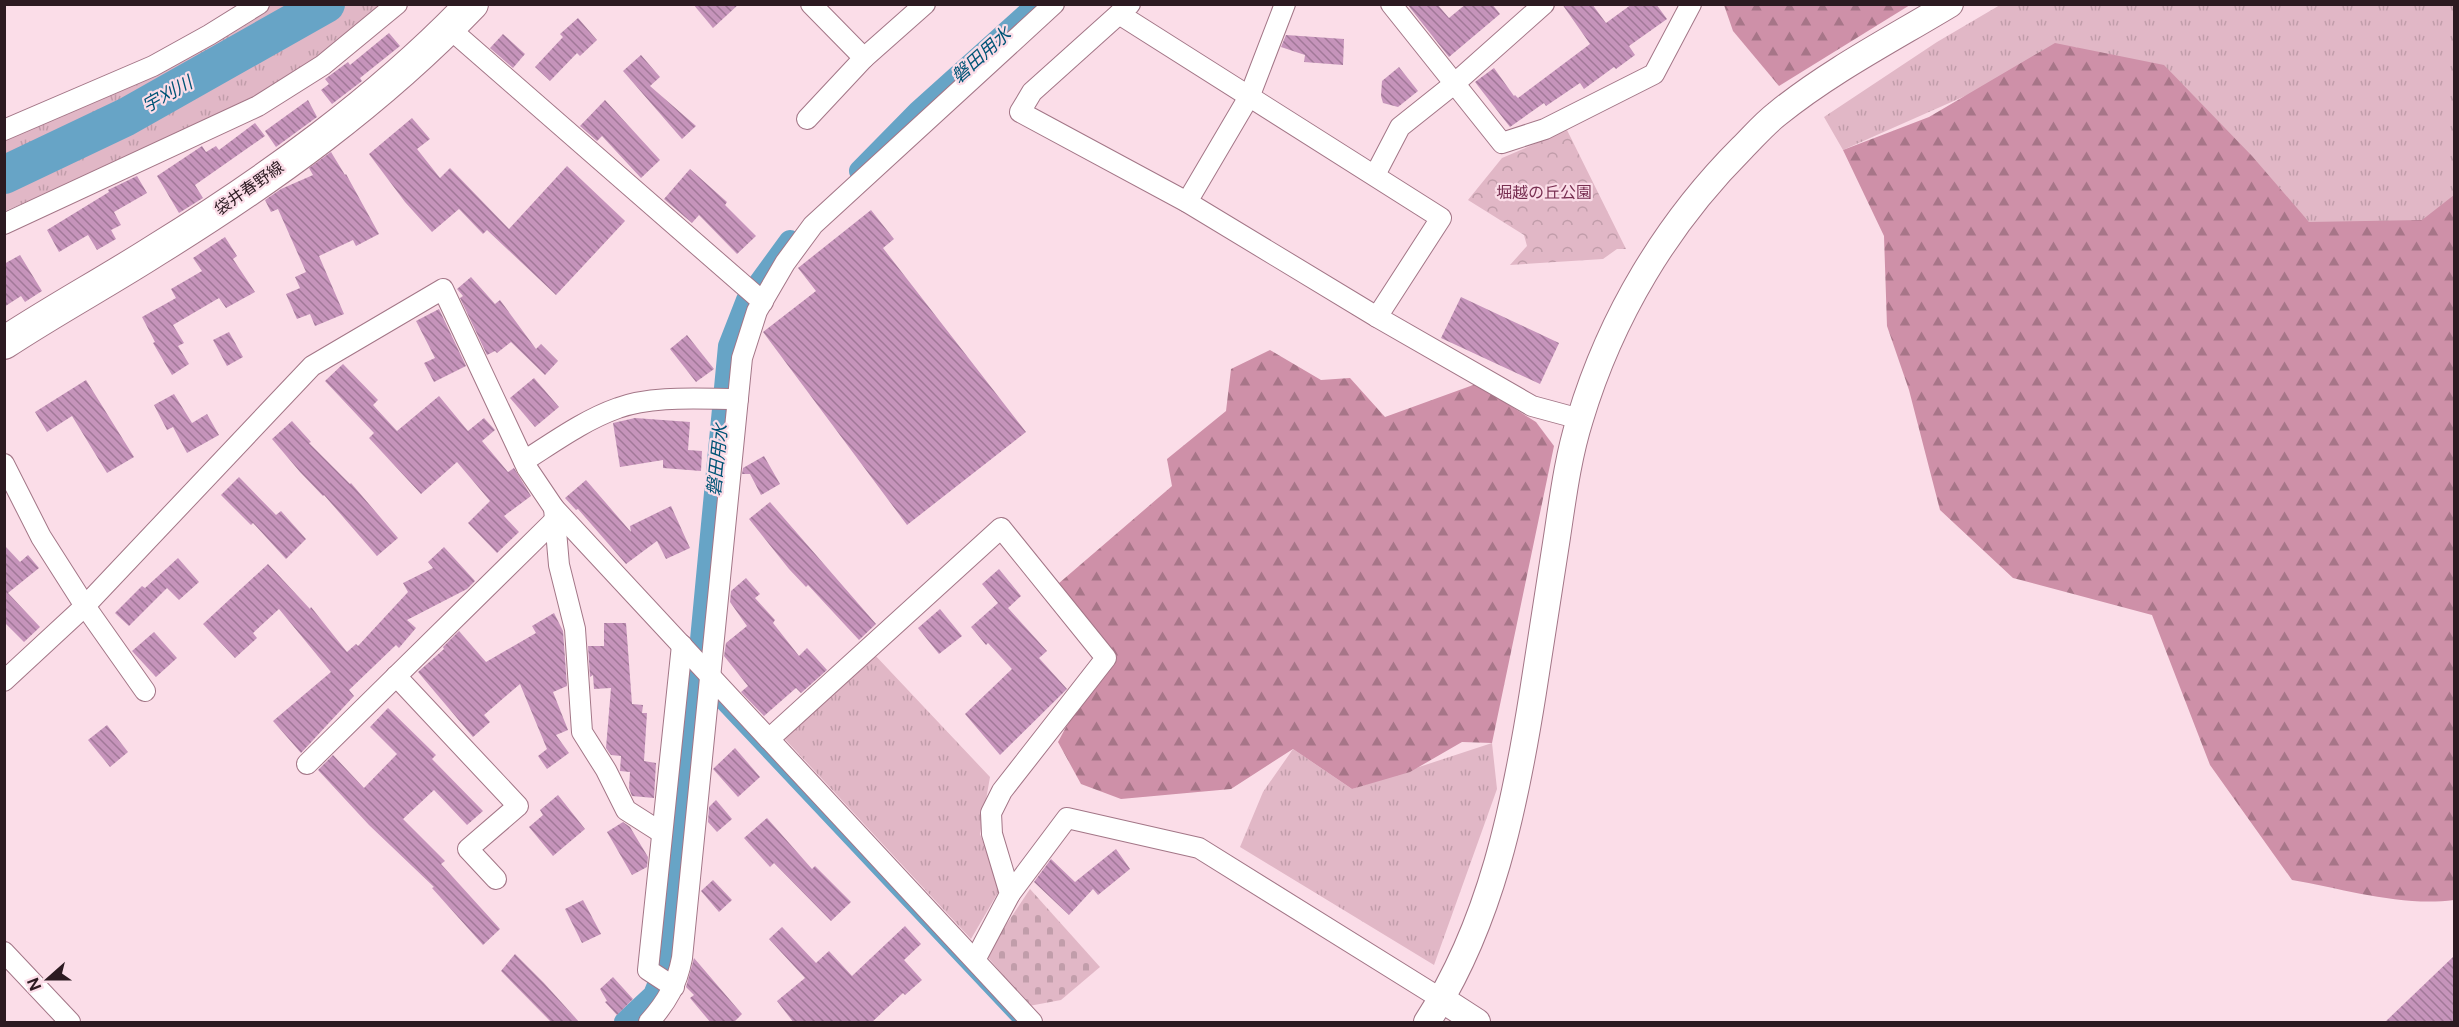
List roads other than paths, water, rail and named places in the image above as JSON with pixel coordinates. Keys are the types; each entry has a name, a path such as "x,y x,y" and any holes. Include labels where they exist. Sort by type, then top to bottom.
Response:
{"main road":[{"name":"袋井春野線","path":"4,343 55,309 155,251 238,197 339,125 403,71 450,28 472,4"}],"street":[{"path":"4,130 153,66 259,4"},
{"path":"4,224 258,106 323,65 397,4"},
{"path":"811,4 864,58"},
{"path":"807,119 864,58 925,4"},
{"path":"648,1023 669,998 682,958 742,358 757,310 785,263 813,225 1054,4"},
{"path":"1187,202 1250,96 1285,4"},
{"path":"1391,4 1502,143 1534,132 1654,74 1691,4"},
{"path":"1374,175 1400,127 1454,84 1544,4"},
{"path":"1427,1023 1443,1000 1462,960 1497,870 1521,768 1567,469 1580,419 1615,325 1664,239 1714,176 1776,114 1847,65 1950,4"},
{"path":"1377,317 1441,218 1250,96 1125,9 1032,92 1020,112 1187,202 1377,317 1532,406 1580,419"},
{"path":"450,28 763,302"},
{"path":"4,681 85,606 312,366 443,289 524,461 554,514 682,645 1032,1023"},
{"path":"524,461 589,420 619,407 672,399 738,399"},
{"path":"4,464 41,537 85,606 145,691"},
{"path":"306,764 396,676 554,514"},
{"path":"554,514 559,565 575,629 582,732 606,770 626,810 662,833"},
{"path":"769,739 1001,528 1106,658 1002,791 991,813 992,834 1010,894"},
{"path":"674,987 648,970 682,645"},
{"path":"396,676 518,806 468,849 496,879"},
{"path":"975,960 1010,894 1068,818 1199,848 1477,1023"},
{"path":"4,952 70,1023"}],"waterway":[{"name":"宇刈川","path":"4,175 126,117 326,4"},
{"name":"磐田用水","path":"860,171 918,112 1038,4"},
{"name":"磐田用水","path":"625,1022 654,995 667,963 729,346 747,300 790,241"},
{"path":"712,698 1017,1022"}],"park label":[{"name":"堀越の丘公園","path":"1544,192"}]}
